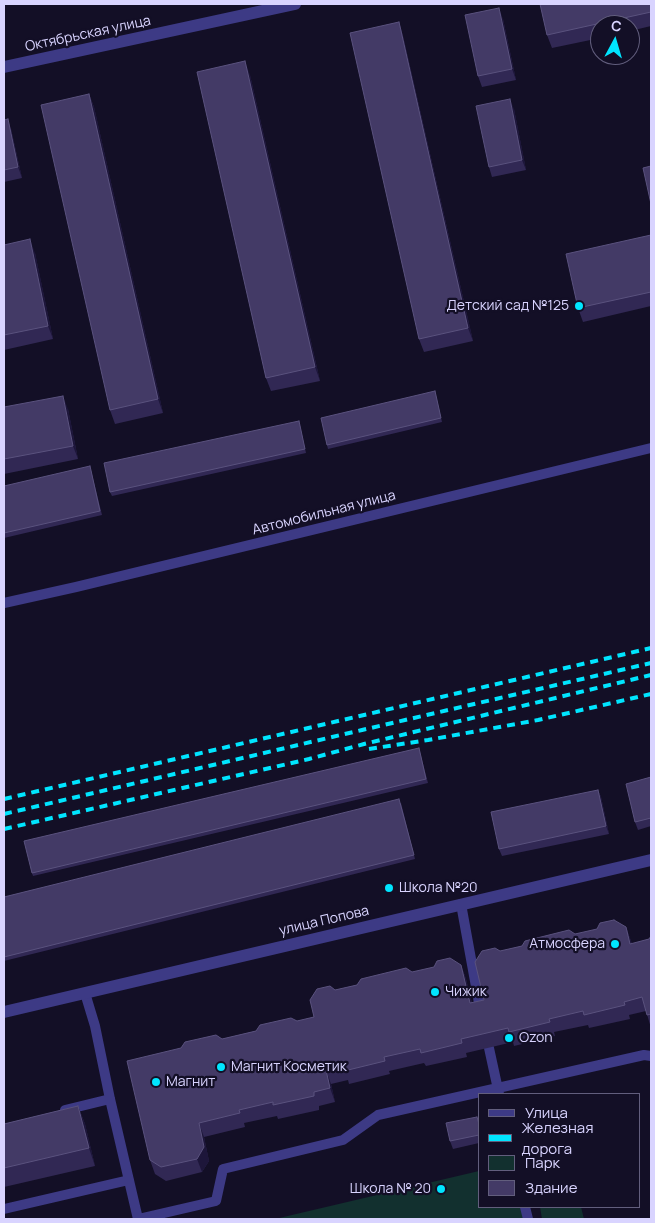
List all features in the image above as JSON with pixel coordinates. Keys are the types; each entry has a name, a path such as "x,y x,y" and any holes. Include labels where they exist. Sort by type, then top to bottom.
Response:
{"street":[{"name":"Октябрьская улица","path":"4,67 288,5"},
{"name":"улица Попова","path":"4,1012 651,860"}],"lane":[{"name":"Автомобильная улица","path":"4,603 651,448"},
{"path":"461,904 482,1016"},
{"path":"85,993 95,1026 138,1219 216,1201 223,1169 343,1140 378,1115 478,1095"},
{"path":"489,1048 498,1091 644,1055 651,1056"},
{"path":"58,1111 110,1099"},
{"path":"4,1209 129,1180"}],"green space":[{"name":"Школа № 20","path":"478,1171 478,1208 522,1208 524,1219 275,1219"},
{"path":"540,1208 581,1208 584,1219 542,1219"}],"building":[{"path":"540,4 651,4 651,12 637,15 590,15 590,25 547,35"},
{"path":"499,8 512,69 478,76 465,15"},
{"path":"399,22 468,328 419,339 350,33"},
{"path":"245,61 315,367 266,378 197,72"},
{"path":"89,94 158,399 110,410 41,105"},
{"path":"510,99 522,160 489,167 476,106"},
{"path":"8,119 18,167 4,170 4,120"},
{"path":"651,166 651,204 643,168"},
{"path":"651,235 651,292 578,308 566,254"},
{"path":"30,239 48,326 4,335 4,245"},
{"path":"435,391 441,418 327,445 321,418"},
{"path":"63,396 73,446 4,459 4,407"},
{"path":"299,421 305,449 110,492 104,463"},
{"path":"90,466 100,511 4,533 4,486"},
{"path":"419,748 426,779 32,873 24,841"},
{"path":"651,777 651,818 635,822 626,784"},
{"path":"598,790 606,826 499,849 491,812"},
{"path":"399,799 414,855 4,957 4,897"},
{"path":"614,920 626,927 630,944 649,939 651,936 651,1014 647,1015 642,997 624,1002 625,1005 584,1015 583,1011 549,1019 550,1022 509,1032 508,1028 461,1039 462,1043 421,1053 420,1049 384,1057 385,1061 344,1071 343,1066 326,1070 330,1088 314,1092 314,1096 273,1105 273,1102 239,1110 240,1113 199,1123 204,1147 197,1159 161,1167 150,1160 127,1061 181,1048 185,1042 216,1035 222,1039 256,1031 260,1025 291,1018 297,1021 314,1017 310,1000 317,989 330,986 335,990 357,985 361,979 406,968 412,972 434,967 437,961 450,958 461,965 470,1003 484,1000 475,962 482,951 495,948 500,951 522,946 525,941 569,930 575,934 597,929 600,923"},
{"path":"78,1106 89,1148 4,1168 4,1124"},
{"path":"477,1117 478,1135 450,1141 446,1123"}],"railway":[{"path":"4,799 651,648"},
{"path":"4,814 651,663"},
{"path":"4,829 309,759 651,675"},
{"path":"369,749 538,720 651,694"}],"place":[{"name":"Детский сад №125","path":"579,306"},
{"name":"Школа №20","path":"389,888"},
{"name":"Атмосфера","path":"615,944"},
{"name":"Чижик","path":"435,992"},
{"name":"Ozon","path":"509,1038"},
{"name":"Магнит Косметик","path":"221,1067"},
{"name":"Магнит","path":"156,1082"},
{"name":"Школа № 20","path":"441,1189"}]}
